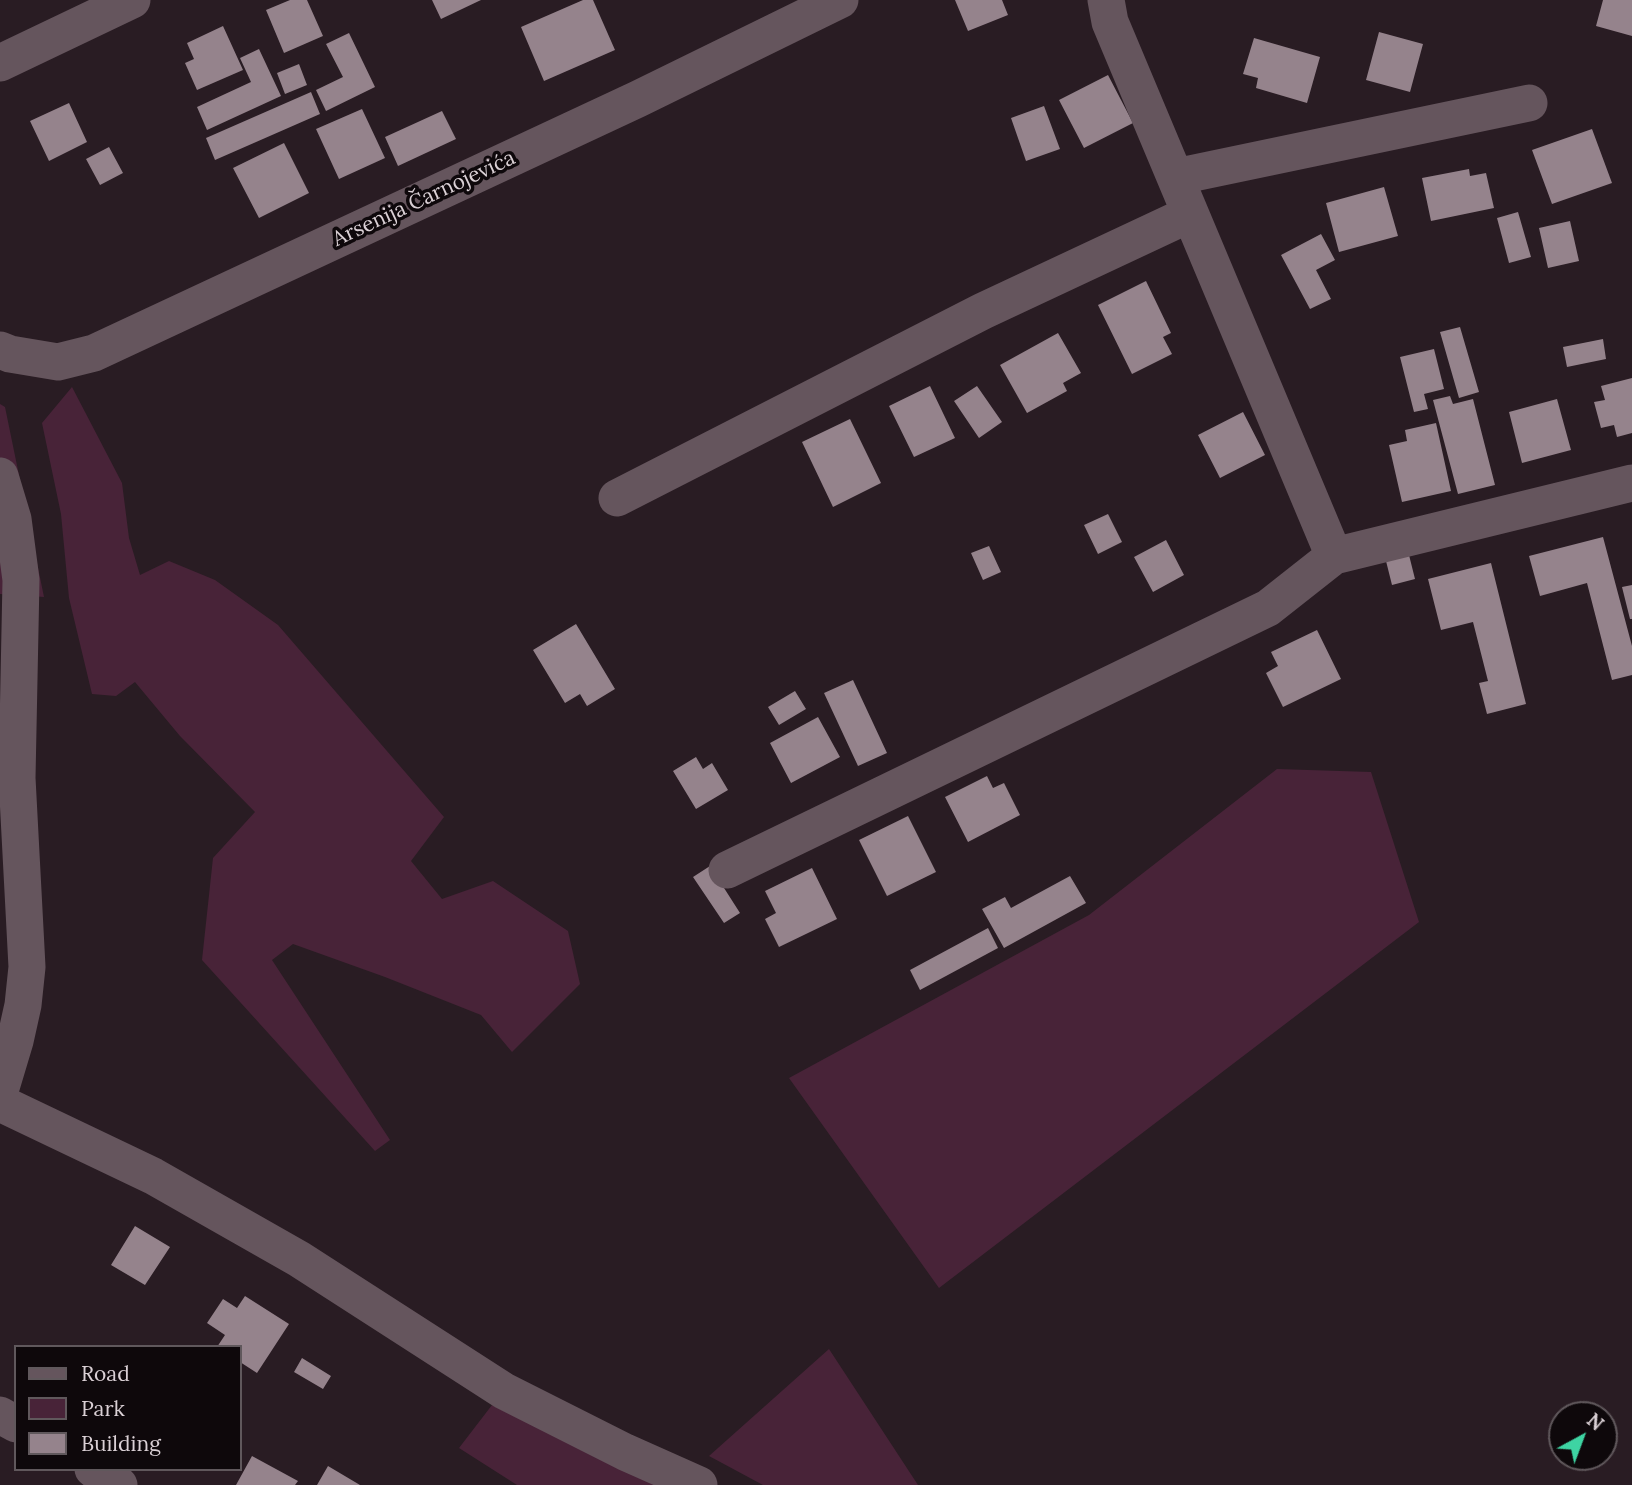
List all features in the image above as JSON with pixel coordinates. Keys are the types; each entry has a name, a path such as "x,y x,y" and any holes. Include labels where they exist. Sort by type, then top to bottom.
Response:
{"street":[{"path":"0,63 132,0"},
{"name":"Arsenija Čarnojevića","path":"0,350 58,362 94,353 638,99 841,0"},
{"path":"1106,0 1110,22 1334,556"},
{"path":"1175,177 1529,103"},
{"path":"617,498 983,310 1190,214"},
{"path":"0,476 13,519 22,580 17,778 27,967 23,1005 0,1091"},
{"path":"727,870 1268,608 1334,556 1632,483"},
{"path":"0,1103 153,1176 299,1259 504,1391 625,1452 699,1485"},
{"path":"96,1471 119,1485"}],"green space":[{"path":"72,387 122,483 129,538 140,575 169,561 215,580 278,625 444,817 411,861 442,899 493,881 568,931 580,984 512,1052 481,1015 385,977 293,944 272,960 390,1140 375,1151 202,960 213,858 255,812 180,736 135,682 116,696 92,694 69,598 61,514 42,423"},
{"path":"0,404 5,407 44,597 0,594"},
{"path":"1277,769 1371,772 1419,922 939,1288 789,1078 1089,915"},
{"path":"829,1349 918,1485 763,1485 709,1456"},
{"path":"492,1405 659,1485 517,1485 459,1448"}],"building":[{"path":"290,0 307,0 323,36 284,53 266,10"},
{"path":"432,0 481,0 441,19"},
{"path":"583,0 593,0 615,50 544,81 521,27"},
{"path":"955,0 1002,0 1008,15 968,31"},
{"path":"1603,0 1632,0 1632,36 1596,26"},
{"path":"223,26 243,70 197,90 185,63 194,59 187,43"},
{"path":"1379,32 1423,44 1410,92 1366,80"},
{"path":"349,33 375,87 326,111 316,90 343,77 326,44"},
{"path":"1254,38 1320,57 1307,103 1256,88 1258,78 1243,74"},
{"path":"259,49 281,96 207,130 197,107 251,82 240,58"},
{"path":"299,64 307,85 285,94 277,73"},
{"path":"1108,75 1133,123 1084,148 1059,100"},
{"path":"311,92 320,114 215,160 206,138"},
{"path":"69,103 87,142 49,161 30,121"},
{"path":"1044,106 1060,149 1026,161 1011,118"},
{"path":"362,109 385,158 339,179 316,129"},
{"path":"442,111 456,139 398,166 385,137"},
{"path":"1592,129 1612,183 1552,204 1532,150"},
{"path":"284,143 309,193 259,218 233,168"},
{"path":"109,147 123,173 100,185 86,159"},
{"path":"1469,169 1470,176 1486,173 1494,208 1431,221 1422,178"},
{"path":"1384,187 1398,236 1339,252 1326,203"},
{"path":"1518,212 1531,257 1509,263 1497,218"},
{"path":"1570,221 1579,261 1548,268 1539,228"},
{"path":"1321,234 1335,260 1316,270 1331,299 1310,309 1281,255"},
{"path":"1146,281 1171,333 1163,337 1172,354 1132,374 1098,305"},
{"path":"1460,327 1479,392 1459,398 1440,332"},
{"path":"1058,333 1081,373 1063,383 1067,391 1027,413 1000,365"},
{"path":"1603,339 1606,359 1567,367 1563,347"},
{"path":"1434,349 1444,389 1424,394 1428,409 1414,412 1400,357"},
{"path":"1632,378 1632,433 1617,437 1614,425 1601,428 1594,402 1605,400 1601,386"},
{"path":"930,386 955,438 914,457 889,406"},
{"path":"977,386 1002,422 979,438 954,401"},
{"path":"1450,396 1453,404 1473,399 1495,485 1458,494 1433,400"},
{"path":"1557,399 1571,450 1522,463 1509,412"},
{"path":"1243,412 1265,455 1220,478 1198,435"},
{"path":"850,419 881,483 833,507 802,442"},
{"path":"1436,423 1451,491 1402,502 1389,445 1407,441 1405,430"},
{"path":"1108,514 1122,542 1098,554 1084,525"},
{"path":"1603,537 1632,646 1632,675 1612,680 1587,583 1540,596 1529,556"},
{"path":"1166,540 1184,575 1153,592 1134,557"},
{"path":"989,546 1001,572 983,580 971,553"},
{"path":"1408,551 1415,579 1392,585 1385,557"},
{"path":"1491,563 1526,704 1487,714 1479,683 1488,681 1473,622 1441,630 1428,579"},
{"path":"1632,585 1632,619 1630,619 1622,587"},
{"path":"576,624 615,689 587,706 580,694 565,703 533,650"},
{"path":"1317,630 1341,679 1283,707 1266,673 1278,666 1271,652"},
{"path":"853,680 887,753 858,766 824,693"},
{"path":"795,691 806,709 779,725 768,707"},
{"path":"818,717 840,757 791,783 770,743"},
{"path":"696,757 703,769 712,763 728,790 696,809 673,771"},
{"path":"987,776 993,788 1004,783 1020,815 968,842 945,797"},
{"path":"908,816 936,872 887,896 859,840"},
{"path":"710,866 740,913 724,923 693,877"},
{"path":"812,868 837,919 779,947 765,919 776,913 765,891"},
{"path":"1070,876 1086,903 1004,948 982,909 1005,897 1011,908"},
{"path":"988,928 998,948 920,990 910,970"},
{"path":"135,1226 170,1247 145,1285 111,1265"},
{"path":"245,1296 289,1324 257,1373 242,1363 242,1345 218,1345 225,1335 207,1323 223,1299 237,1308"},
{"path":"302,1358 331,1376 323,1389 294,1372"},
{"path":"252,1456 298,1481 295,1485 236,1485"},
{"path":"328,1466 360,1485 317,1485"}]}
